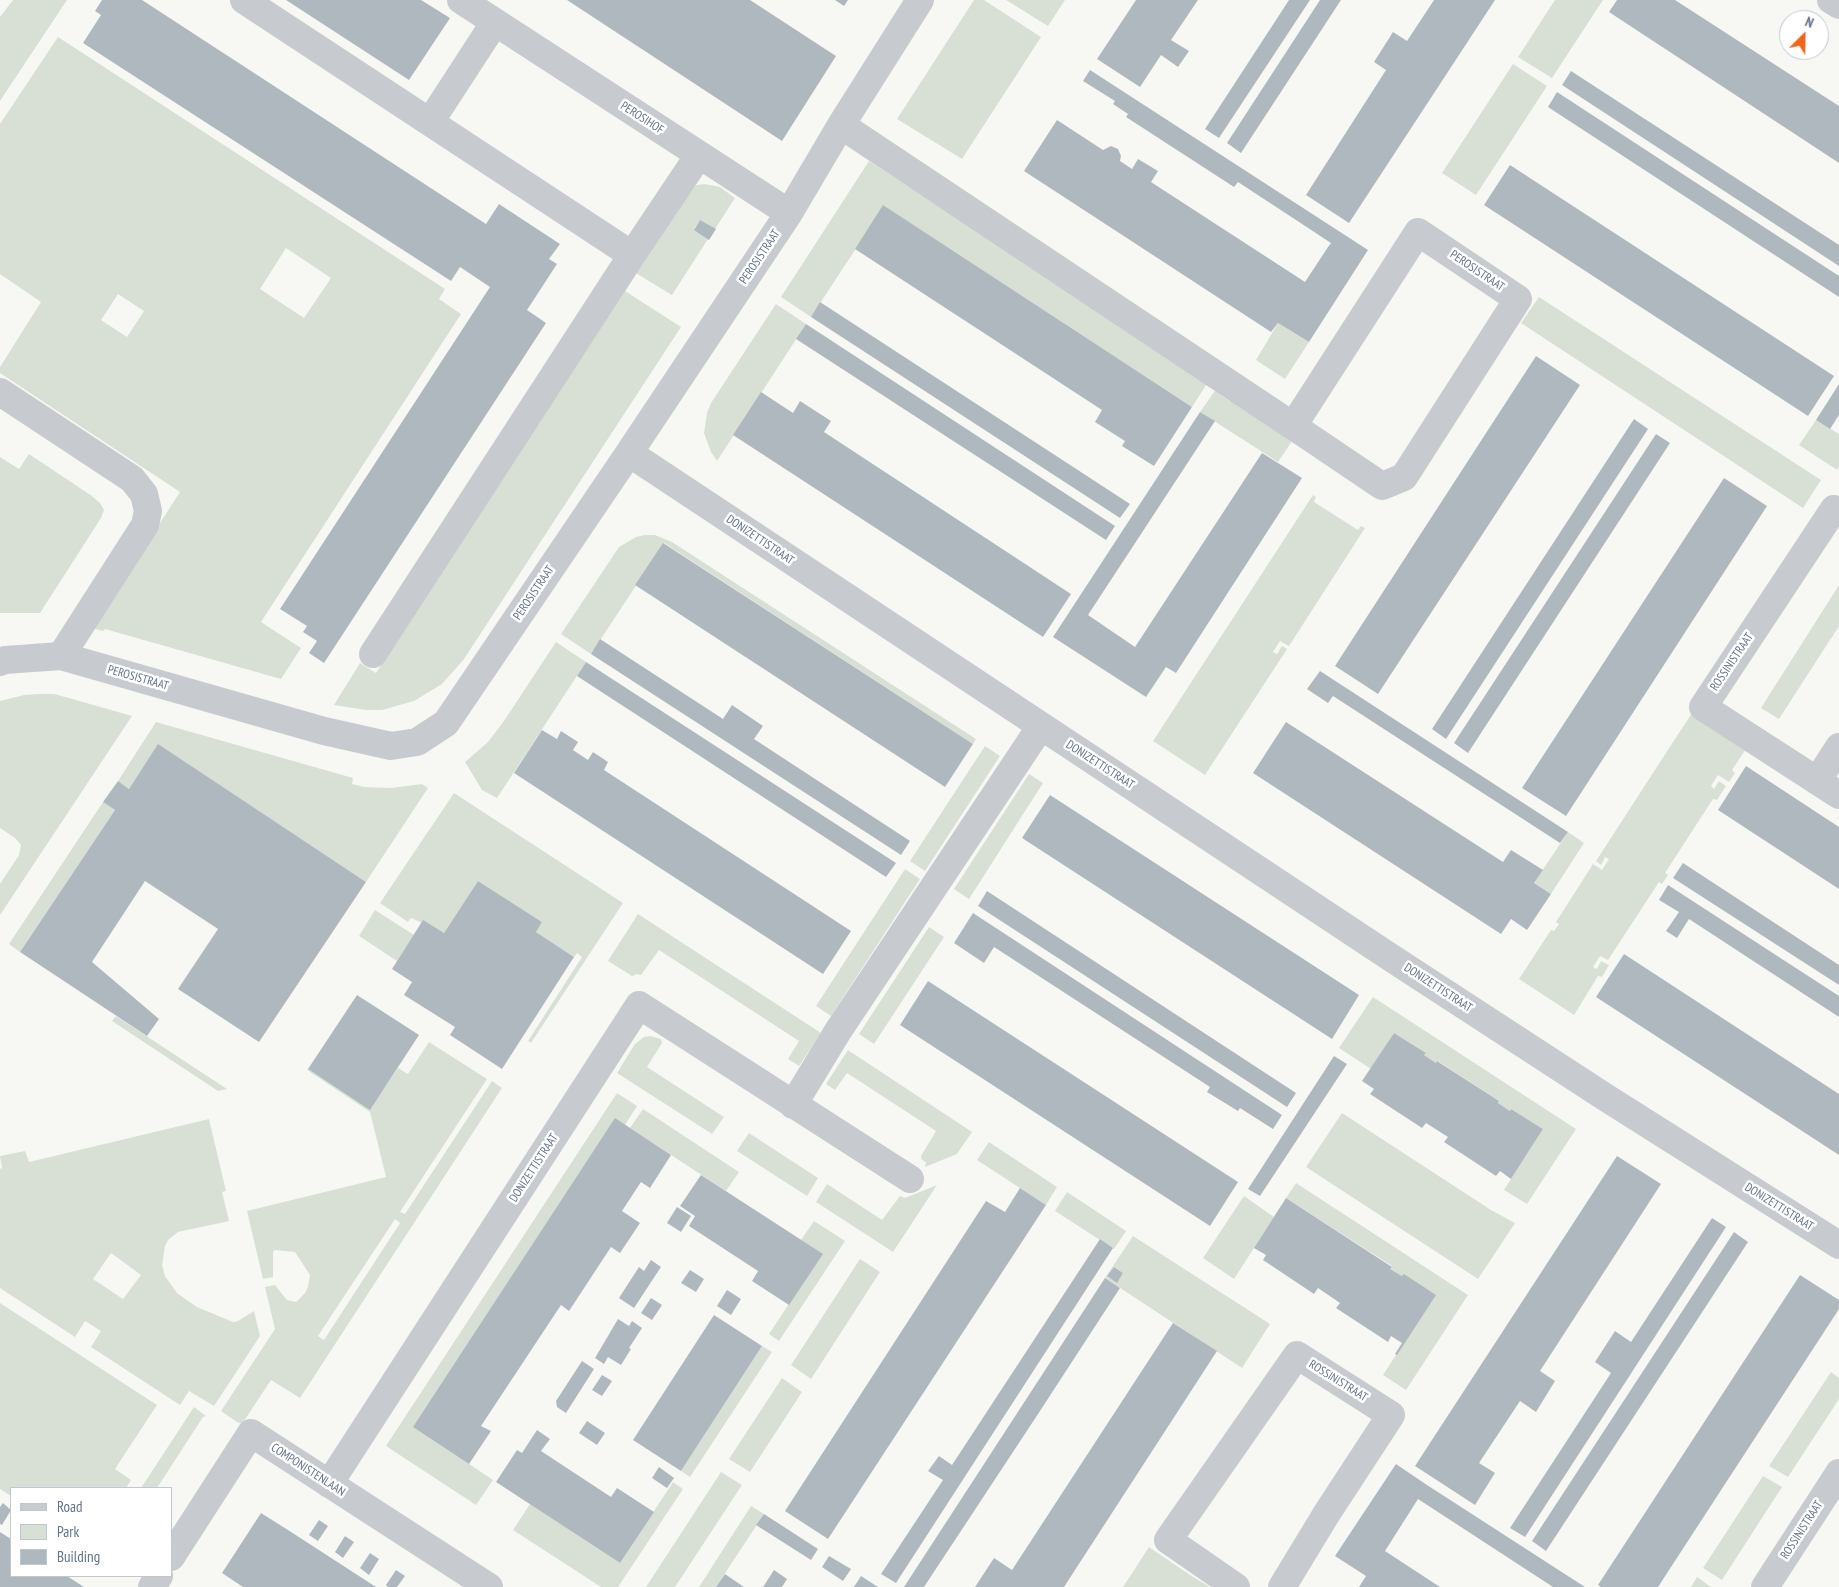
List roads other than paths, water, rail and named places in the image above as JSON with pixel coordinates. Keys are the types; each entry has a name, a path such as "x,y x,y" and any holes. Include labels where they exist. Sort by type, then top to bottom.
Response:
{"street":[{"path":"244,0 632,255"},
{"name":"PEROSIHOF","path":"461,0 789,213"},
{"name":"PEROSISTRAAT","path":"0,662 61,656 324,731 391,746 417,742 446,723 789,213 841,125 920,0"},
{"path":"1831,0 1839,5"},
{"path":"430,122 495,22"},
{"name":"PEROSISTRAAT","path":"841,125 1292,426 1382,486 1404,477 1518,299 1418,232 1292,426"},
{"path":"374,654 632,255 699,155"},
{"path":"0,392 132,479 144,494 148,511 145,526 61,656"},
{"name":"DONIZETTISTRAAT","path":"629,453 1417,974 1605,1097 1839,1245"},
{"name":"ROSSINISTRAAT","path":"1839,512 1834,509 1703,706 1828,788 1839,747"},
{"path":"793,1105 843,1023 1041,726"},
{"name":"DONIZETTISTRAAT","path":"329,1484 639,1005 910,1179"},
{"name":"ROSSINISTRAAT","path":"1236,1587 1168,1540 1297,1355 1391,1415 1327,1513 1282,1587"},
{"name":"COMPONISTENLAAN","path":"172,1555 252,1433 489,1587"},
{"name":"ROSSINISTRAAT","path":"1766,1587 1839,1473"}]}
